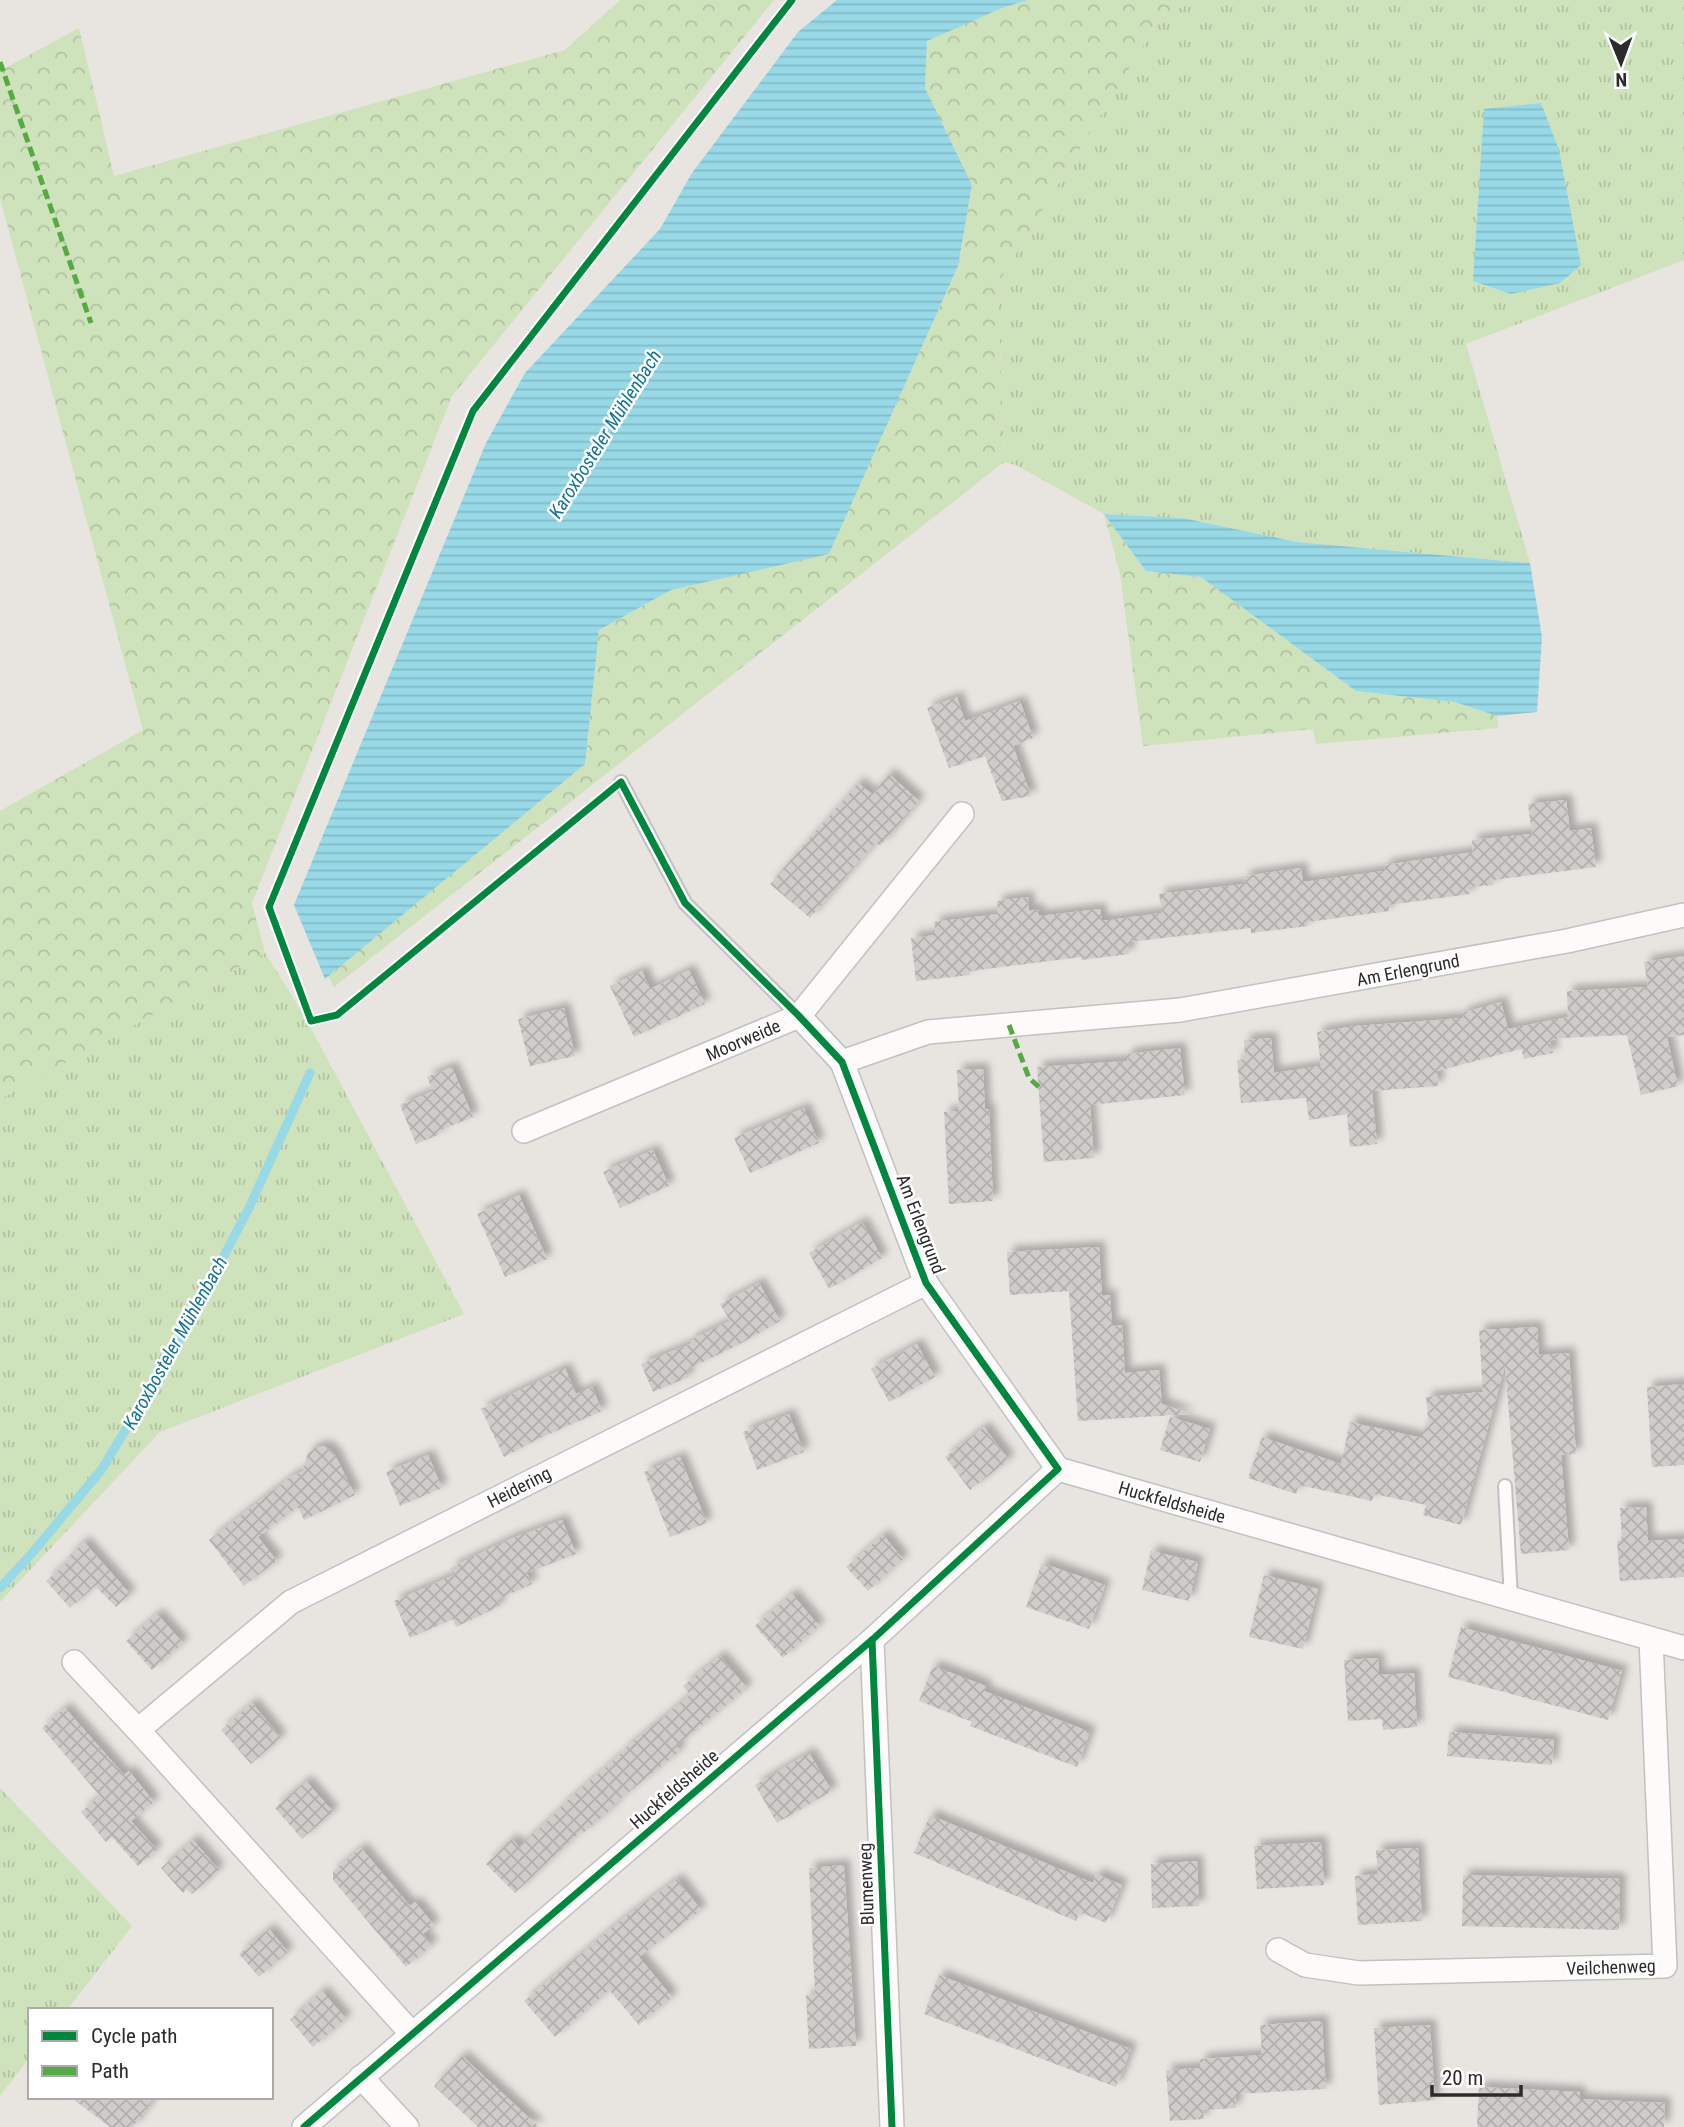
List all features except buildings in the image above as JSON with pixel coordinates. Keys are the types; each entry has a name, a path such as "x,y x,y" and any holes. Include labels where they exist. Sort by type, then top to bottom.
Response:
{"street":[{"name":"Moorweide","path":"524,1131 799,1016 962,814"},
{"name":"Am Erlengrund","path":"842,1062 928,1032 1180,1010 1567,941 1684,915"},
{"name":"Am Erlengrund","path":"799,1016 842,1062 926,1283 1058,1469"},
{"name":"Heidering","path":"138,1730 291,1602 926,1283"},
{"name":"Huckfeldsheide","path":"304,2127 872,1640 1058,1469 1684,1648"},
{"name":"Veilchenweg","path":"1278,1950 1305,1965 1359,1973 1665,1966 1651,1639"},
{"name":"Blumenweg","path":"872,1640 892,2127"},
{"path":"74,1662 412,2034"},
{"path":"361,2077 407,2127"}],"lane":[{"path":"621,782 685,903 799,1016"},
{"path":"1505,1486 1511,1599"}],"green space":[{"path":"620,0 774,0 452,396 252,903 265,953 0,1099 0,811 143,730 0,198 0,71 79,28 114,176 565,50"},
{"path":"1028,0 1199,0 1161,16 998,283 1004,462 334,987 328,976 585,764 599,630 671,590 829,553 958,266 972,185 925,88 927,40 1002,7"},
{"path":"1199,0 1684,0 1684,260 1466,344 1530,563 1297,542 1183,518 1104,514 1016,465 1004,462 998,283 1161,16"},
{"path":"1104,514 1146,571 1201,577 1356,691 1455,702 1497,716 1498,728 1316,744 1313,729 1143,746 1120,573"},
{"path":"265,953 302,1012 464,1314 160,1432 0,1602 0,1099"},
{"path":"0,1788 132,1926 69,2008 28,2008 28,2060 0,2096"}],"water":[{"path":"837,0 1028,0 1002,8 927,41 925,88 972,185 958,266 829,554 671,590 599,630 585,764 325,979 294,905 486,443 525,373 660,229 692,173 798,32"},
{"path":"1541,103 1559,150 1581,265 1560,283 1511,294 1473,281 1484,109"},
{"path":"1104,514 1183,518 1297,542 1530,563 1542,637 1537,712 1497,716 1455,702 1356,691 1201,577 1146,571"}],"waterway":[{"name":"Karoxbosteler Mühlenbach","path":"0,1588 102,1469 185,1330 249,1208 310,1073"}],"marked path":[{"path":"0,62 91,323"},
{"path":"1009,1025 1029,1078 1039,1087"}],"cycle path":[{"path":"304,2127 872,1640 1058,1469 926,1283 842,1062 685,903 621,782 337,1015 311,1021 269,907 473,411 792,0"},
{"path":"872,1640 892,2127"}]}
